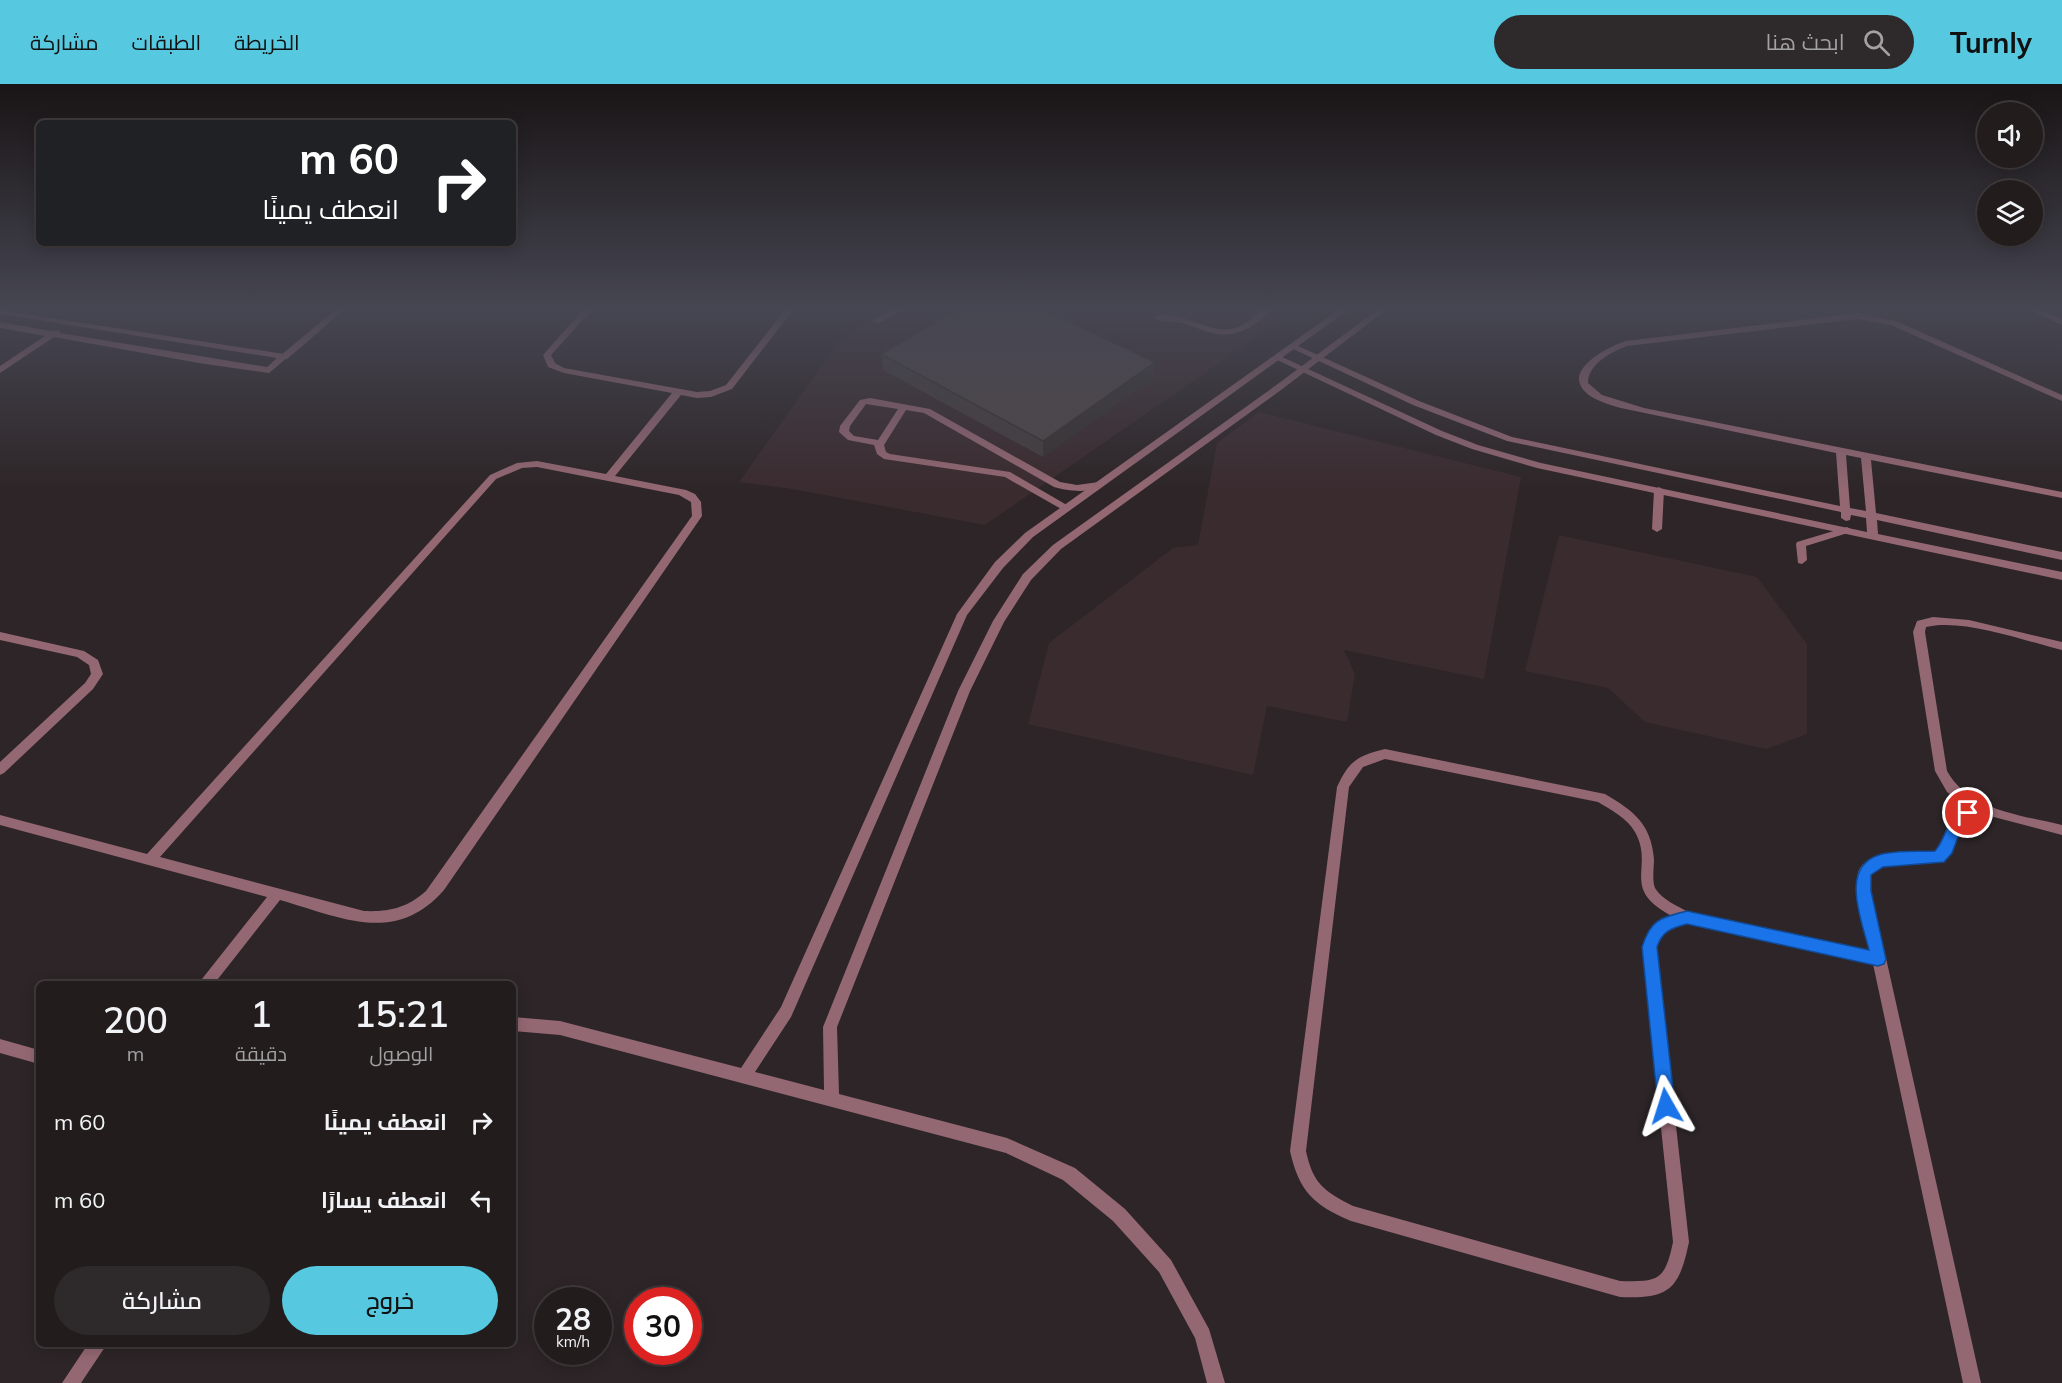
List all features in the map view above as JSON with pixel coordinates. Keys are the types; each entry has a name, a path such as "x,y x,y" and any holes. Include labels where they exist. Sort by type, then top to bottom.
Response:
{"street":[{"path":"567,371 698,395 711,394 729,387 742,371"},
{"path":"745,1076 786,1012 962,614 999,565 1029,536 1259,371"},
{"path":"832,1099 830,1027 964,691 999,621 1027,577 1057,546 1302,371"},
{"path":"1304,371 1399,416 1475,447 1540,466 2062,576"},
{"path":"1345,371 1416,404 1510,439 2062,556"},
{"path":"1584,371 1584,384 1591,392 1620,405 2062,495"},
{"path":"2000,371 2062,398"},
{"path":"609,477 679,391"},
{"path":"880,443 849,437 844,432 845,426 863,402 927,411 1057,485 1077,488 1099,485"},
{"path":"904,406 880,443 879,449 882,454 897,460 996,472 1017,478 1067,508"},
{"path":"1841,451 1847,530"},
{"path":"1866,456 1873,536"},
{"path":"996,472 1010,459"},
{"path":"0,820 149,860 364,917 385,918 410,912 426,902 439,886 698,516 699,504 689,494 537,464 509,469 494,477 149,860"},
{"path":"1657,529 1659,490"},
{"path":"1802,560 1801,544 1847,530"},
{"path":"2062,646 1950,620 1930,620 1921,624 1919,632 1941,771 1950,786 1964,797 1992,812 2062,830"},
{"path":"0,636 80,654 94,663 97,674 89,686 0,770"},
{"path":"1687,918 1664,924 1654,934 1650,947 1681,1242 1677,1267 1667,1281 1651,1290 1620,1289 1351,1213 1316,1193 1303,1177 1298,1151 1343,787 1351,769 1362,759 1384,754 1601,798 1623,811 1646,838 1648,889 1663,905 1687,918 1878,959"},
{"path":"1972,1383 1863,891 1864,873 1871,865 1881,860 1939,857 1946,849 1951,831 1957,822 1968,813 1992,812"},
{"path":"207,981 277,894"},
{"path":"516,1024 560,1028 1007,1146 1069,1174 1119,1215 1165,1266 1203,1335 1216,1383"},
{"path":"0,1046 36,1056"},
{"path":"71,1383 96,1347"}],"shaded area":[{"path":"818,371 1208,371 985,525 792,489 739,482"},
{"path":"1259,412 1521,477 1484,679 1344,650 1355,674 1347,722 1267,706 1253,775 1028,724 1049,643 1173,548 1198,545 1217,443"},
{"path":"1559,535 1757,577 1807,644 1807,734 1766,749 1645,722 1608,688 1525,671"}],"building":[{"path":"912,371 1143,371 1043,441"}],"route":[{"path":"1666,1106 1650,947 1654,934 1664,924 1687,918 1878,959 1863,891 1864,873 1871,865 1881,860 1939,857 1946,849 1951,831 1957,822 1968,813"}]}
